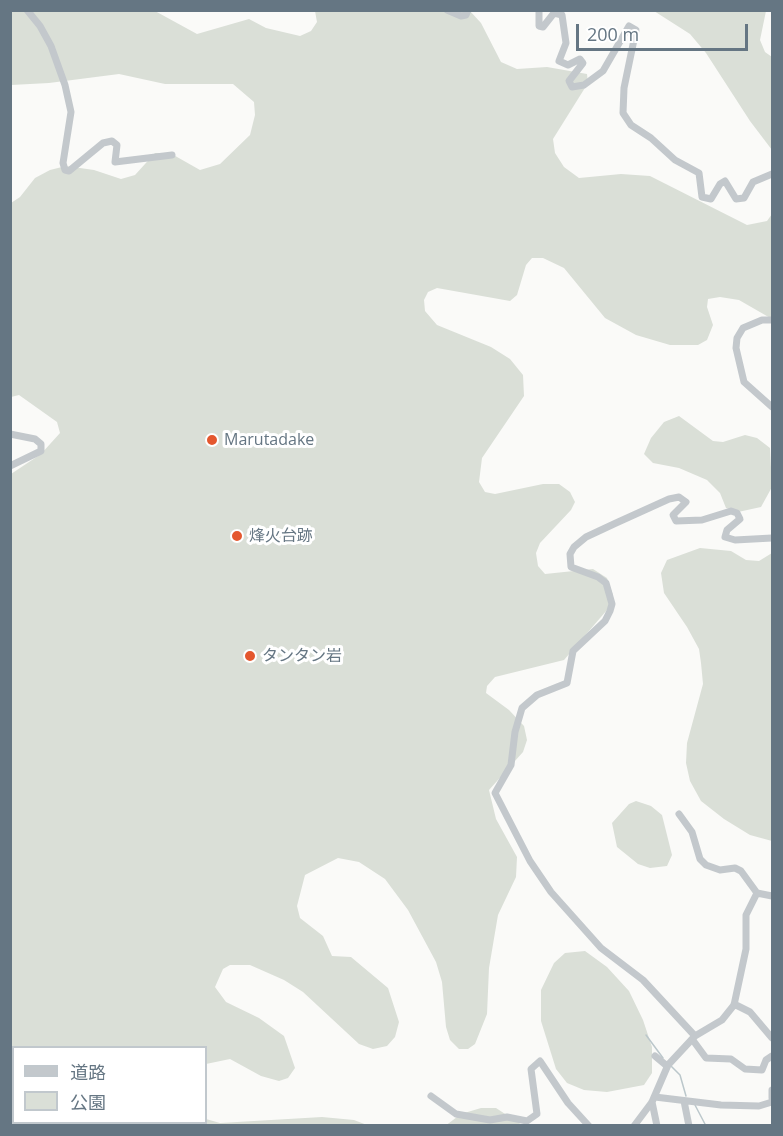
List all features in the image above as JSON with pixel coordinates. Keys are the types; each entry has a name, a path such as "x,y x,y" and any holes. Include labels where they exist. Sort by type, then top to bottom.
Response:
{"street":[{"path":"27,10 40,26 51,46 65,85 70,112 63,164 65,170 69,171 103,143 112,141 117,145 115,162 172,155"},
{"path":"447,10 461,16 466,15 468,10"},
{"path":"539,10 539,26 543,27 554,13 562,15 566,44 559,61 568,65 580,59 583,63 569,81 572,87 584,85 603,71 628,26 633,27 636,34 629,55 623,113 631,125 651,138 675,160 699,173 702,197 711,199 720,184 725,181 736,199 744,198 753,182 772,174"},
{"path":"772,320 762,320 743,328 737,338 736,348 744,382 772,407"},
{"path":"10,434 35,439 40,444 41,451 10,466"},
{"path":"772,538 735,540 725,537 727,530 740,519 737,513 731,511 702,520 676,521 673,515 686,502 679,497 669,499 615,523 586,537 574,547 570,554 571,567 598,577 606,583 612,604 610,611 605,621 573,651 567,683 537,695 522,708 515,732 511,765 495,793 530,861 557,900 601,948 643,980 693,1038 706,1058 723,1057 745,1070 772,1070"},
{"path":"679,814 692,832 700,859 706,865 720,870 735,868 741,871 757,893 772,896"},
{"path":"634,1125 654,1099 668,1065 693,1038 722,1020 734,1004 746,949 746,915 757,893"},
{"path":"734,1004 750,1012 772,1038"},
{"path":"655,1056 668,1065"},
{"path":"762,1070 766,1060 772,1056"},
{"path":"432,1096 456,1114 489,1123 507,1117 527,1120 537,1114 531,1069 540,1061 567,1103 590,1125"},
{"path":"654,1099 750,1106 772,1100 772,1090"},
{"path":"654,1099 657,1125"},
{"path":"684,1101 688,1125"}],"green space":[{"path":"11,11 155,11 197,34 249,19 266,28 300,36 311,31 317,22 315,11 470,11 481,23 501,62 517,69 547,67 587,74 588,83 553,139 555,153 564,167 579,178 621,174 650,176 747,225 767,221 772,214 772,319 739,300 720,297 708,299 707,307 713,325 707,340 698,345 670,345 636,335 605,318 564,268 543,258 532,258 526,265 517,295 510,301 437,288 428,292 424,300 425,311 437,325 491,347 510,359 523,375 524,396 482,458 479,482 485,492 495,494 543,484 559,484 570,492 575,502 571,510 540,543 536,553 538,566 545,574 593,569 607,578 613,595 613,603 564,660 495,677 487,686 486,693 509,710 524,726 527,740 523,752 489,790 496,819 517,857 516,877 498,915 489,968 487,1014 475,1044 468,1049 459,1049 450,1040 446,1027 442,982 436,962 408,910 385,879 359,862 338,858 305,875 297,906 300,918 323,936 332,956 351,957 388,988 399,1022 395,1037 387,1046 373,1049 359,1044 303,992 284,980 250,965 230,965 223,969 215,987 226,1002 259,1018 284,1036 295,1068 288,1078 279,1081 261,1076 230,1059 207,1064 207,1046 12,1046 12,1124 207,1124 207,1119 220,1123 322,1117 354,1120 367,1125 11,1125 11,474 41,454 60,433 57,422 19,395 11,397 11,203 20,197 35,178 50,170 66,166 94,170 121,179 135,175 155,153 170,153 200,170 220,164 250,135 255,115 254,102 233,84 165,84 119,74 49,83 11,85"},
{"path":"654,11 766,11 760,40 765,52 772,57 772,150 750,121 706,53 690,34"},
{"path":"679,416 713,441 723,442 745,435 757,438 770,448 772,487 761,507 738,512 726,508 720,493 707,480 679,468 653,463 644,454 651,438 664,422"},
{"path":"700,548 731,551 746,560 759,561 772,553 772,841 750,835 724,819 701,801 690,781 686,763 687,743 703,684 701,663 699,649 664,593 661,573 667,560"},
{"path":"636,801 651,806 662,815 672,855 667,866 650,868 638,864 617,847 612,823 629,804"},
{"path":"585,951 607,967 629,991 643,1020 652,1047 652,1073 644,1085 607,1092 584,1090 567,1083 556,1069 541,1021 541,990 554,963 565,953"},
{"path":"481,1108 496,1108 522,1125 445,1126 461,1114"}],"waterway":[{"path":"646,1035 663,1058"},
{"path":"671,1066 680,1075 686,1096"},
{"path":"695,1105 706,1126"}],"place":[{"name":"Marutadake","path":"212,440"},
{"name":"烽火台跡","path":"237,536"},
{"name":"タンタン岩","path":"250,656"}]}
